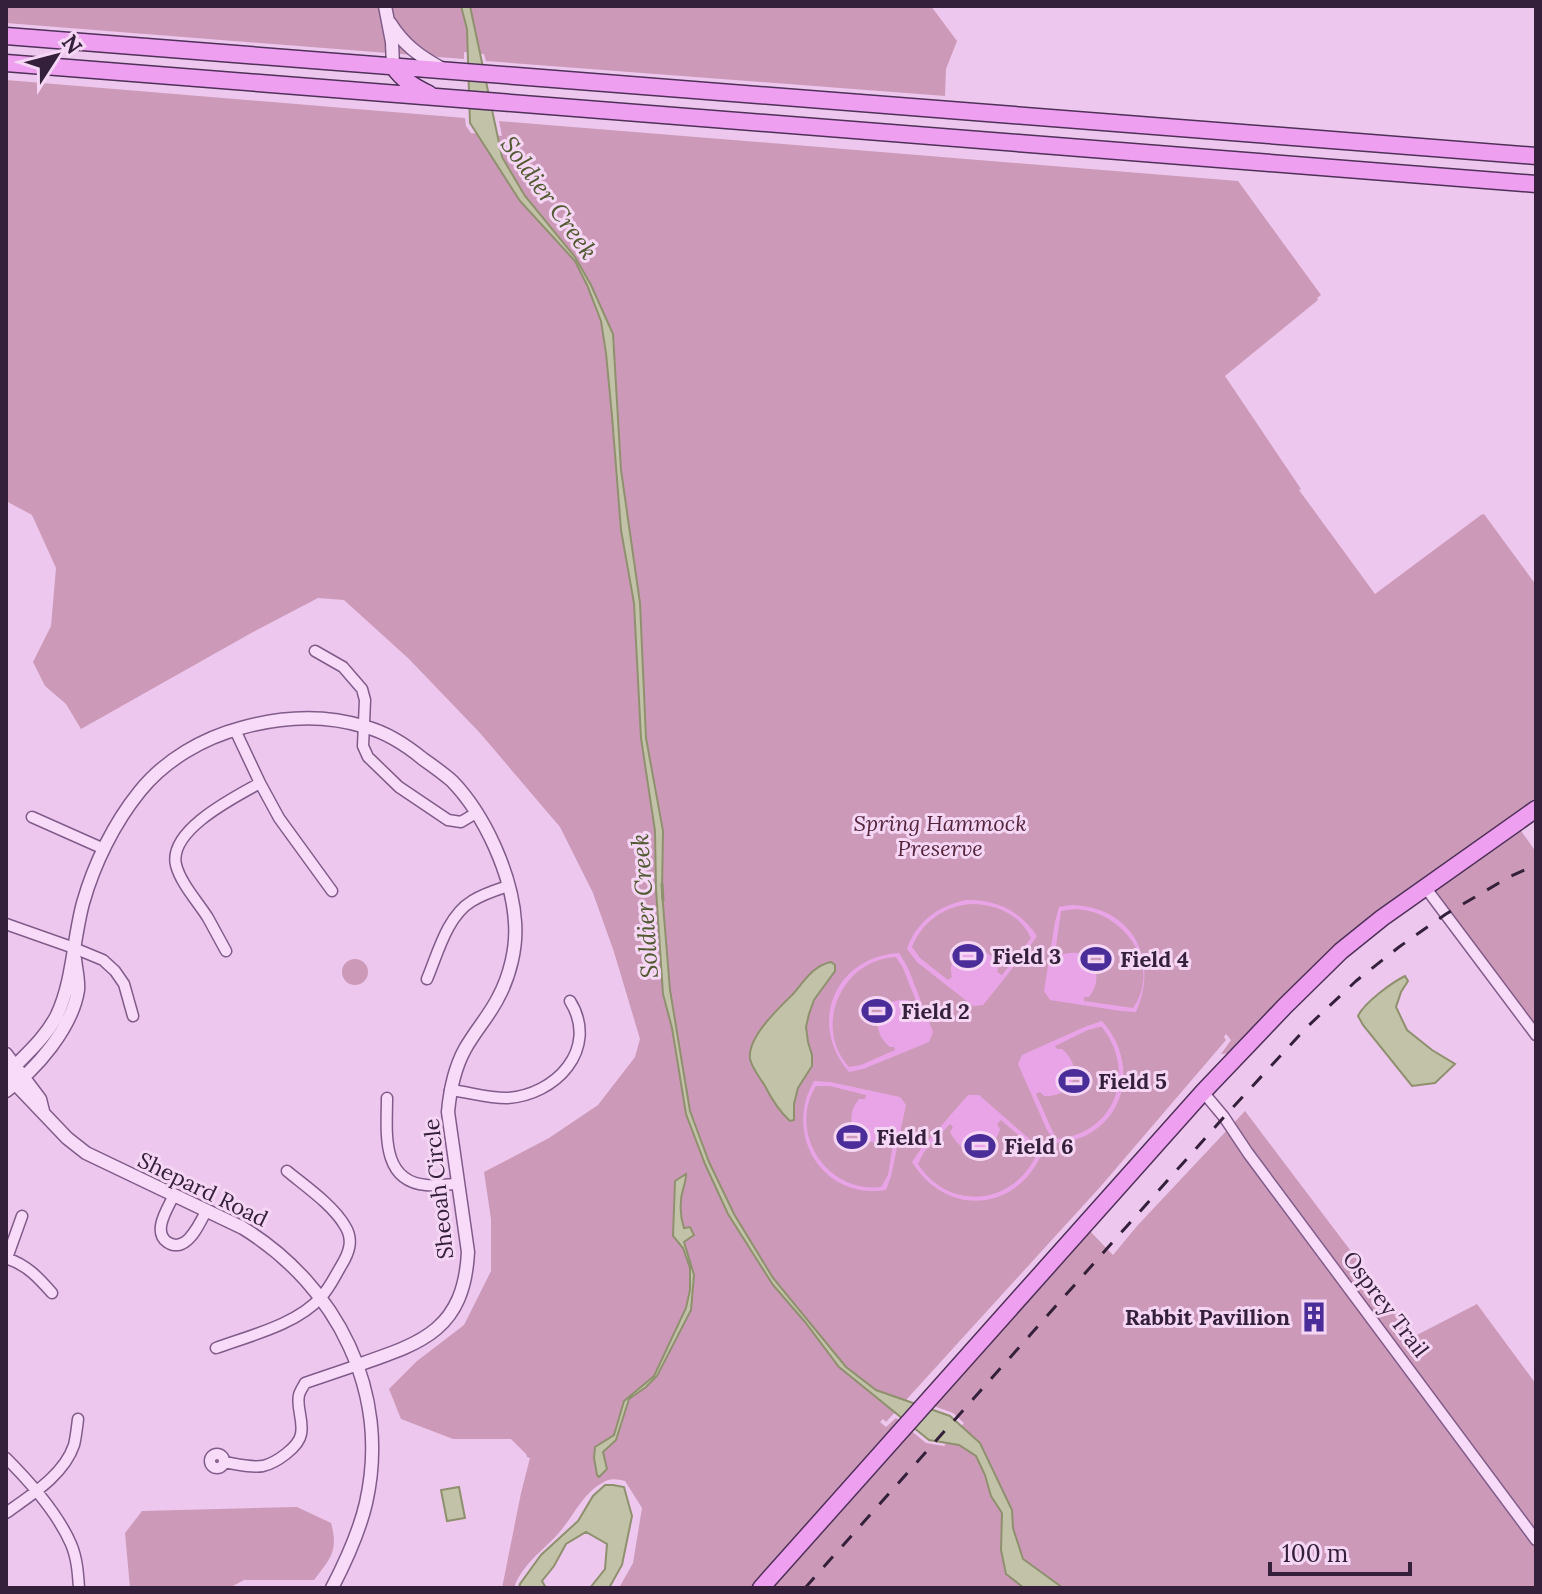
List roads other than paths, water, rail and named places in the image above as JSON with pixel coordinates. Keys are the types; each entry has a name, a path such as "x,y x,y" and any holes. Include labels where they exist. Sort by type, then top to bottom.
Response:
{"main road":[{"path":"6,36 1536,156"},
{"path":"6,63 1536,184"},
{"path":"350,91 376,83 393,66"},
{"path":"393,66 401,77 434,97"},
{"path":"761,1588 1203,1092 1285,1006 1341,951 1536,809"}],"street":[{"path":"385,6 390,23 393,66"},
{"path":"390,23 397,35 418,55 452,71"},
{"path":"315,651 343,667 362,689 365,700 365,752 399,787 448,820 461,822 476,813"},
{"name":"Sheoah Circle","path":"11,1077 57,1015 83,902 104,849 125,811 157,774 196,746 213,736 266,721 316,717 365,726 389,735 450,780 476,813 495,846 515,921 514,946 499,997 465,1050 450,1090 448,1112 468,1252 467,1273 460,1299 448,1316 419,1342 358,1365"},
{"path":"235,730 279,818 332,891"},
{"path":"226,951 179,874 175,854 182,841 207,815 260,783"},
{"path":"32,817 104,849"},
{"path":"427,979 446,932 459,912 469,902 508,886"},
{"path":"1425,887 1536,1035"},
{"path":"6,924 103,960 124,984 133,1016"},
{"path":"450,1090 504,1098 542,1088 556,1079 568,1066 581,1038 580,1022 570,1001"},
{"name":"Shepard Road","path":"6,1054 11,1077 40,1099 44,1114 86,1153 207,1210 266,1242 322,1297 358,1365 371,1432 366,1500 359,1528 332,1588"},
{"name":"Osprey Trail","path":"1203,1092 1536,1540"},
{"path":"387,1098 387,1146 396,1168 414,1182 425,1185 457,1184"},
{"path":"216,1348 300,1314 322,1297 348,1253 350,1239 347,1228 337,1214 287,1171"},
{"path":"174,1195 162,1221 161,1232 170,1244 178,1246 191,1236 207,1210"},
{"path":"22,1216 7,1258 23,1264 36,1274 52,1293"},
{"path":"224,1462 264,1466 279,1458 294,1447 301,1436 298,1397 305,1383 358,1365"},
{"path":"6,1513 57,1473 74,1444 78,1419"},
{"path":"6,1458 60,1524 71,1545 79,1588"}],"waterway":[{"name":"Soldier Creek","path":"662,884 663,900"}],"railway":[{"path":"805,1588 1307,1027 1356,981 1399,947 1446,914 1536,865"}],"place":[{"name":"Field 3","path":"968,956"},
{"name":"Field 4","path":"1096,959"},
{"name":"Field 2","path":"877,1011"},
{"name":"Field 5","path":"1074,1081"},
{"name":"Field 1","path":"852,1137"},
{"name":"Field 6","path":"980,1146"},
{"name":"Rabbit Pavillion","path":"1314,1317"}],"park label":[{"name":"Spring Hammock Preserve","path":"940,836"}]}
